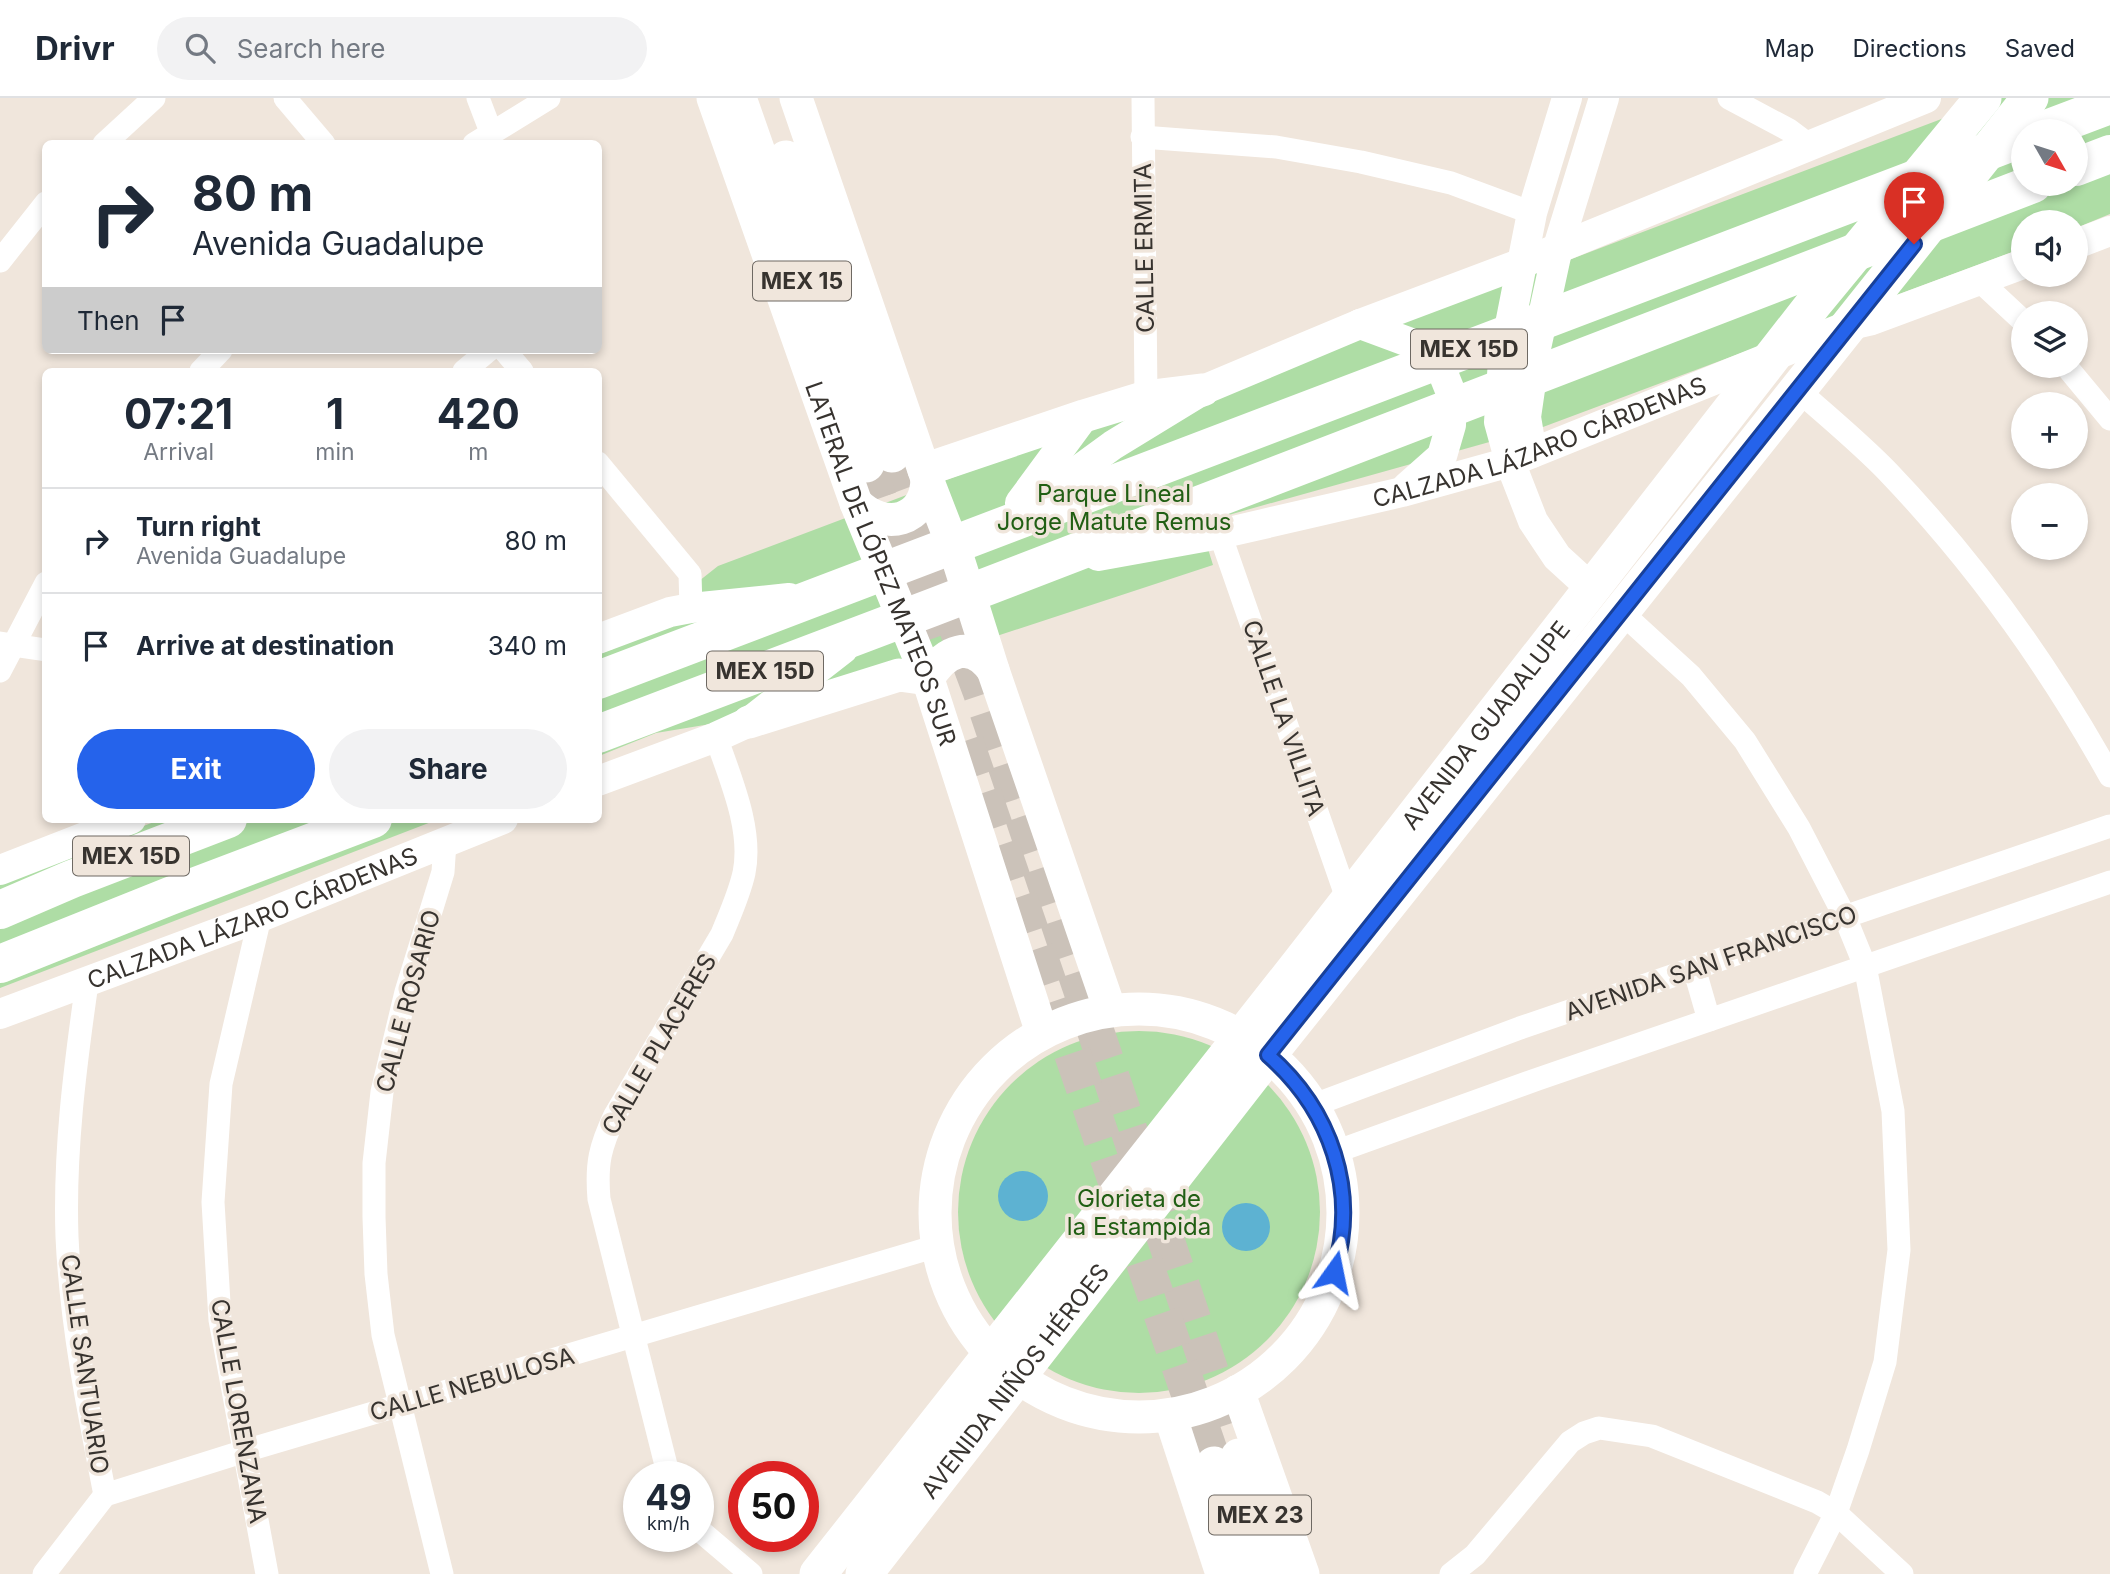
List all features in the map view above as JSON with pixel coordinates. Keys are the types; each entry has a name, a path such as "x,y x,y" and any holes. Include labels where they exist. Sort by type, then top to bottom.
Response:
{"highway":[{"path":"2073,119 2110,105"},
{"name":"MEX 15D","path":"602,678 2011,143"},
{"path":"2088,162 2110,154"},
{"name":"MEX 15D","path":"602,732 2011,192"},
{"name":"MEX 15D","path":"0,910 218,823"},
{"name":"CALZADA LÁZARO CÁRDENAS","path":"0,964 363,823"}],"main road":[{"name":"LATERAL DE LÓPEZ MATEOS SUR","path":"713,98 856,503 928,679 1042,1033"},
{"name":"MEX 15","path":"738,98 902,467"},
{"name":"MEX 15","path":"764,98 902,467"},
{"path":"796,98 902,467 962,569 993,670 1110,1010"},
{"name":"AVENIDA GUADALUPE","path":"1256,1045 1348,901 1774,356 1983,98"},
{"name":"AVENIDA GUADALUPE","path":"1256,1045 1621,612 2030,98"},
{"path":"902,467 1146,397 1203,390"},
{"path":"856,503 872,516 881,519 901,519 910,514 923,499 902,467"},
{"path":"749,722 899,675 928,679 943,658 960,652 980,656 993,670"},
{"path":"1148,1007 1201,1017 1256,1045 1283,1068 1314,1105 1335,1152 1342,1186 1343,1221 1339,1255 1329,1289 1306,1331 1293,1348 1267,1372 1238,1391 1170,1415 1121,1417 1073,1407 1040,1391 1004,1366 971,1331 956,1304 944,1276 937,1246 934,1210 938,1174 948,1139 964,1107 986,1078 1012,1053 1042,1033 1110,1010 1148,1007"},
{"name":"AVENIDA NIÑOS HÉROES","path":"818,1574 1004,1366 1256,1045"},
{"name":"AVENIDA NIÑOS HÉROES","path":"864,1574 1004,1366"},
{"path":"1238,1391 1303,1574"},
{"path":"1170,1415 1222,1574"},
{"name":"MEX 23","path":"1251,1574 1226,1461 1280,1574"}],"street":[{"path":"108,140 154,98"},
{"path":"285,98 321,140"},
{"path":"478,98 482,138 549,98"},
{"name":"CALLE ERMITA","path":"1143,98 1146,397"},
{"path":"1521,457 1499,422 1503,360 1532,213 1567,98"},
{"path":"1592,589 1568,568 1547,544 1533,521 1521,457 1535,348 1559,247 1604,98"},
{"path":"1729,98 1810,145"},
{"name":"CALZADA LÁZARO CÁRDENAS","path":"962,569 1003,526 1113,445 1203,390 1360,324 1522,263 1926,98"},
{"path":"2081,98 2084,128 2097,152 2110,164"},
{"path":"1142,137 1276,147 1361,162 1451,183 1532,213"},
{"path":"0,261 42,208"},
{"path":"2088,239 2110,231"},
{"name":"CALZADA LÁZARO CÁRDENAS","path":"602,779 716,737 749,722 894,597 962,569 1220,534 1402,492 1521,457 1850,325 1872,320 2011,269"},
{"path":"1980,281 2011,310"},
{"path":"1360,324 1422,347 1443,373 1451,393 1451,425 1442,456 1402,492"},
{"path":"204,368 216,354"},
{"path":"468,368 484,354"},
{"path":"507,354 519,368"},
{"path":"2076,378 2110,419"},
{"path":"1798,390 1887,472 1965,561 2013,622 2060,691 2110,776"},
{"path":"1003,526 1084,415"},
{"path":"602,468 690,574 691,608"},
{"name":"CALLE LA VILLITA","path":"1220,534 1348,901"},
{"path":"0,671 7,644 42,589"},
{"name":"CALZADA LÁZARO CÁRDENAS","path":"602,638 670,612 691,608 894,597"},
{"path":"1621,612 1691,676 1745,741 1799,828 1845,917 1865,966 1893,1111 1899,1250 1885,1362 1836,1513 1805,1574"},
{"path":"7,644 42,649"},
{"name":"CALLE PLACERES","path":"665,1461 599,1199 597,1170 602,1143 615,1115 722,934 735,903 744,870 744,835 738,802 716,737"},
{"path":"0,870 121,823"},
{"name":"CALZADA LÁZARO CÁRDENAS","path":"0,1014 260,917 488,823"},
{"name":"AVENIDA SAN FRANCISCO","path":"1314,1105 1520,1028 2110,826"},
{"name":"CALLE ROSARIO","path":"442,1574 383,1335 376,1274 374,1163 382,1092 390,1053 443,872 445,842"},
{"path":"1335,1152 1538,1079 2110,882"},
{"name":"CALLE LORENZANA","path":"260,917 222,1084 213,1202 220,1320 267,1574"},
{"path":"1693,968 1709,1020"},
{"name":"CALLE SANTUARIO","path":"87,983 70,1134 67,1237 76,1340 104,1494"},
{"name":"CALLE NEBULOSA","path":"104,1494 937,1246"},
{"path":"1451,1574 1475,1555 1570,1442 1599,1428 1652,1436 1818,1502 1836,1513 1902,1574"},
{"path":"44,1574 104,1494"},
{"path":"714,1543 751,1574"}],"green space":[{"name":"Parque Lineal Jorge Matute Remus","path":"1997,98 2110,98 2110,214 2088,223 2088,210 2011,210 2011,252 1543,427 1200,523 1213,565 747,718 656,733 602,755 602,653 613,649 718,566 1127,412 1315,356"},
{"path":"151,823 429,823 0,988 0,880"},
{"name":"Glorieta de la Estampida","path":"1121,1031 1157,1031 1192,1038 1225,1052 1254,1072 1279,1097 1299,1126 1313,1159 1320,1194 1320,1230 1313,1265 1299,1298 1279,1327 1254,1352 1225,1372 1192,1386 1157,1393 1121,1393 1086,1386 1053,1372 1024,1352 999,1327 979,1298 965,1265 958,1230 958,1194 965,1159 979,1126 999,1097 1024,1072 1053,1052 1086,1038"}],"water":[{"path":"1023,1171 1040,1179 1048,1196 1040,1213 1023,1221 1006,1213 998,1196 1006,1179"},
{"path":"1246,1203 1255,1204 1263,1210 1269,1218 1269,1236 1263,1244 1255,1250 1246,1251 1237,1250 1229,1244 1223,1236 1222,1227 1223,1218 1229,1210 1237,1204"}],"tunnel":[{"path":"892,454 981,691 1239,1457"},
{"path":"866,464 929,640"},
{"path":"965,741 1214,1465"}],"route":[{"path":"1334,1272 1343,1221 1342,1186 1335,1152 1314,1105 1283,1068 1268,1055 1914,244"}]}
